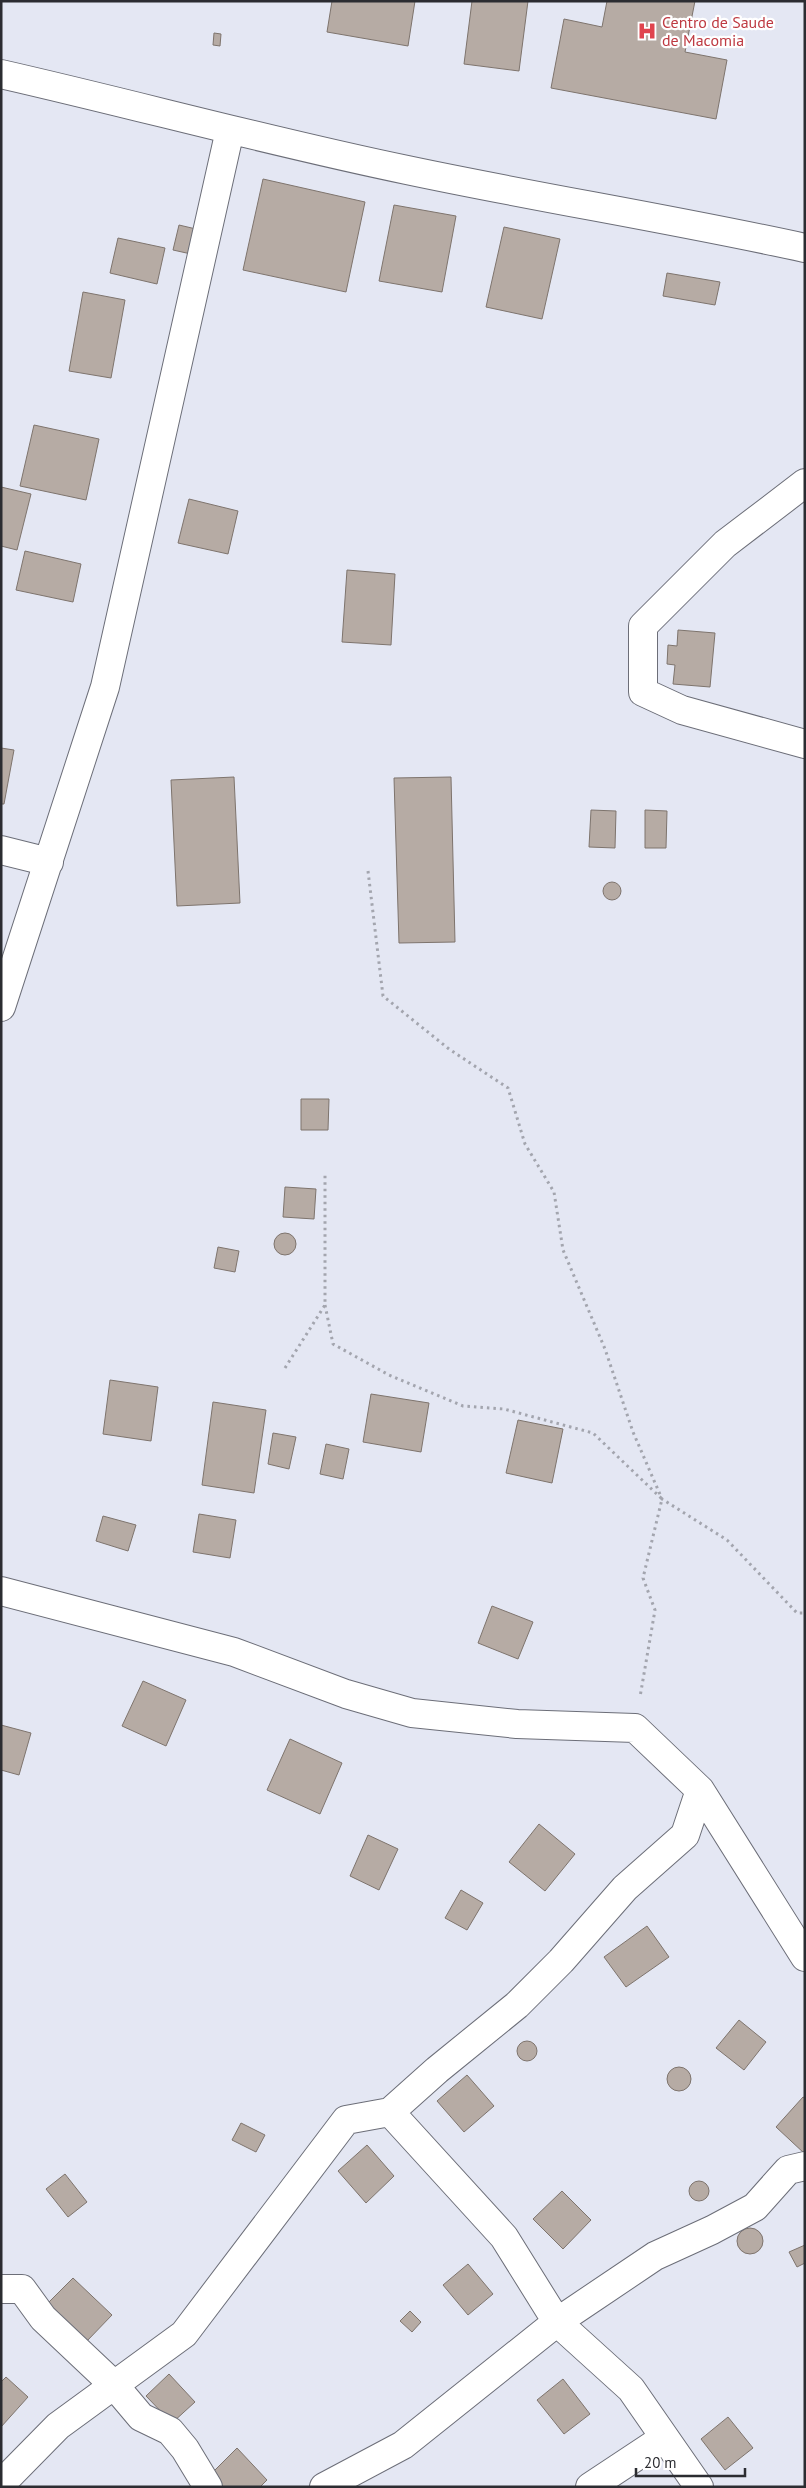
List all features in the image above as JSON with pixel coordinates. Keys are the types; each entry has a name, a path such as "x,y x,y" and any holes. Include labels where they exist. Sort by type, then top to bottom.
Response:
{"street":[{"path":"1,74 131,104 230,130 408,170 805,248"},
{"path":"1,1007 105,687 230,130"},
{"path":"805,483 725,544 643,626 643,692 682,710 805,744"},
{"path":"1,850 49,862"},
{"path":"1,1591 234,1652 346,1694 412,1713 517,1724 635,1728 700,1790 805,1957"},
{"path":"1,2484 58,2426 184,2334 346,2120 390,2112 437,2070 516,2005 561,1961 625,1888 685,1835 700,1790"},
{"path":"390,2112 504,2236 557,2322 631,2389 698,2487"},
{"path":"324,2487 404,2445 557,2322 655,2256 712,2230 755,2207 788,2170 805,2166"},
{"path":"1,2289 22,2289 43,2318 114,2385 141,2417 170,2432 185,2450 208,2487"},
{"path":"590,2487 664,2438"}],"path":[{"path":"368,870 383,996 449,1049 508,1088 525,1144 554,1192 563,1250 605,1349 633,1432 662,1499 643,1578 655,1610 635,1728"},
{"path":"325,1175 325,1305 333,1344 389,1375 463,1406 504,1409 594,1433 662,1499 727,1540 797,1613 805,1613"},
{"path":"285,1368 325,1305"}],"building":[{"path":"332,1 415,1 408,46 327,32"},
{"path":"472,1 528,1 519,71 464,64"},
{"path":"607,1 695,1 685,52 727,60 716,119 551,88 564,19 602,27"},
{"path":"214,33 221,34 220,46 213,45"},
{"path":"263,179 365,202 346,292 243,270"},
{"path":"394,205 456,216 442,292 379,281"},
{"path":"179,225 196,229 191,254 173,250"},
{"path":"504,227 560,239 542,319 486,307"},
{"path":"118,238 165,248 157,284 110,273"},
{"path":"667,273 720,282 715,305 663,296"},
{"path":"83,292 125,300 111,378 69,371"},
{"path":"34,425 99,439 86,500 20,486"},
{"path":"1,487 31,494 17,550 1,546"},
{"path":"189,499 238,511 228,554 178,543"},
{"path":"25,551 81,564 73,602 16,590"},
{"path":"347,570 395,574 391,645 342,642"},
{"path":"678,630 715,633 710,687 673,684 675,665 667,664 668,645 677,646"},
{"path":"1,748 14,750 4,804 1,804"},
{"path":"234,777 240,903 177,906 171,780"},
{"path":"451,777 455,942 399,943 394,778"},
{"path":"591,810 616,811 615,848 589,847"},
{"path":"645,810 667,811 666,848 645,848"},
{"path":"612,882 618,885 621,891 618,897 612,900 606,897 603,891 606,885"},
{"path":"301,1099 329,1099 328,1130 301,1130"},
{"path":"285,1187 316,1189 314,1219 283,1217"},
{"path":"285,1233 293,1236 296,1244 293,1252 285,1255 277,1252 274,1244 277,1236"},
{"path":"218,1247 239,1251 235,1272 214,1268"},
{"path":"110,1380 158,1387 151,1441 103,1434"},
{"path":"371,1394 429,1403 421,1452 363,1442"},
{"path":"213,1402 266,1410 254,1493 202,1485"},
{"path":"518,1420 563,1429 552,1483 506,1473"},
{"path":"273,1433 296,1437 289,1469 268,1464"},
{"path":"326,1444 349,1449 343,1479 320,1474"},
{"path":"199,1514 236,1520 230,1558 193,1552"},
{"path":"103,1516 136,1525 128,1551 96,1541"},
{"path":"492,1606 533,1622 518,1659 478,1643"},
{"path":"143,1681 186,1700 166,1746 122,1726"},
{"path":"1,1725 31,1733 19,1775 1,1770"},
{"path":"290,1739 342,1763 320,1814 267,1790"},
{"path":"539,1824 575,1854 545,1891 509,1862"},
{"path":"368,1835 398,1849 379,1890 350,1876"},
{"path":"461,1890 483,1903 467,1930 445,1918"},
{"path":"647,1926 669,1957 626,1987 604,1957"},
{"path":"739,2020 766,2042 744,2070 716,2048"},
{"path":"523,2041 531,2041 537,2047 537,2055 531,2061 523,2061 517,2055 517,2047"},
{"path":"679,2067 684,2068 690,2074 690,2084 684,2090 679,2091 674,2090 668,2084 667,2079 668,2074 674,2068"},
{"path":"467,2075 494,2106 464,2132 437,2101"},
{"path":"803,2097 805,2098 805,2154 776,2127"},
{"path":"241,2123 265,2135 256,2152 232,2140"},
{"path":"367,2145 394,2176 366,2203 338,2171"},
{"path":"65,2174 87,2202 68,2217 46,2189"},
{"path":"699,2181 706,2184 709,2191 706,2198 699,2201 692,2198 689,2191 692,2184"},
{"path":"562,2191 591,2220 563,2249 533,2219"},
{"path":"750,2228 760,2231 763,2241 760,2251 750,2254 740,2251 737,2241 740,2231"},
{"path":"805,2245 805,2263 797,2267 789,2252"},
{"path":"468,2264 493,2294 468,2315 443,2285"},
{"path":"73,2278 112,2315 86,2342 47,2304"},
{"path":"410,2311 421,2322 412,2332 400,2321"},
{"path":"169,2374 195,2402 172,2423 146,2396"},
{"path":"6,2377 28,2397 1,2427 1,2382"},
{"path":"563,2379 590,2414 564,2434 537,2400"},
{"path":"728,2417 753,2448 725,2470 701,2439"},
{"path":"237,2448 267,2480 260,2487 223,2487 211,2474"}],"place":[{"name":"Centro de Saude de Macomia","path":"647,31"}]}
